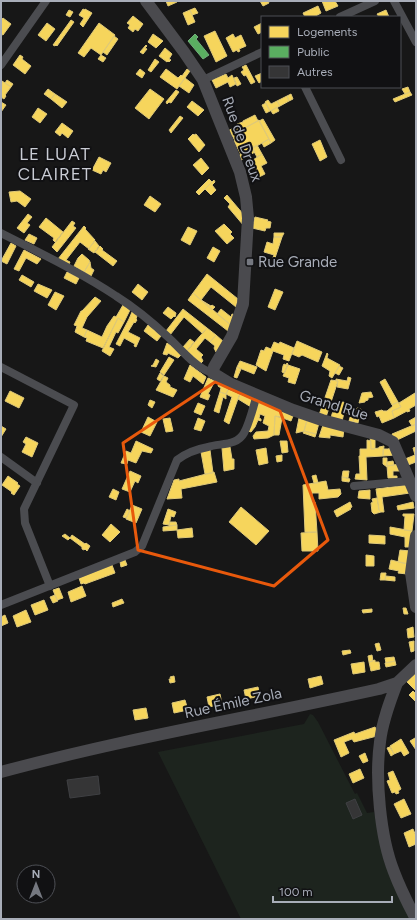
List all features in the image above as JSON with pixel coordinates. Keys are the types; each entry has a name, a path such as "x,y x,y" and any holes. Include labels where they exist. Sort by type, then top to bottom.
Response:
{"street":[{"path":"1,65 46,1"},
{"name":"Rue de Dreux","path":"146,1 203,80 240,172 246,197 248,218 243,304 232,336 214,367 213,373"},
{"path":"342,16 375,1"},
{"path":"394,1 416,42"},
{"path":"203,80 261,52"},
{"path":"305,88 341,160"},
{"path":"1,233 87,278 117,296 142,315 197,364 213,373"},
{"path":"1,367 74,406 24,509 25,523 50,586"},
{"name":"Grand Rue","path":"213,373 231,384 322,420 379,435 393,442 416,496"},
{"path":"1,605 136,552 142,546 177,460 185,454 209,446 233,443 239,440 244,433 257,395"},
{"path":"1,457 37,483"},
{"path":"354,486 409,480"},
{"path":"416,536 411,574 416,607"},
{"path":"416,665 397,683 390,702 380,741 377,781 386,847 393,871 416,919"},
{"name":"Rue Émile Zola","path":"1,772 138,739 334,699 379,689 397,683"}],"highlighted area":[{"path":"215,382 280,411 328,540 274,586 138,550 123,443"}],"shaded area":[{"path":"310,714 313,715 318,722 355,794 357,793 367,813 374,812 384,862 411,919 241,919 158,752 304,724"}],"building: Logements":[{"path":"166,1 177,1 177,2 168,6"},
{"path":"260,1 268,1 269,3 263,6"},
{"path":"322,1 335,1 338,6 326,11"},
{"path":"318,6 321,13 316,16 304,16 303,13"},
{"path":"195,8 198,13 192,15 190,10"},
{"path":"83,9 92,13 83,27 80,24 84,18 79,15"},
{"path":"69,10 73,12 70,17 66,15"},
{"path":"190,10 195,22 188,25 183,13"},
{"path":"386,10 389,16 378,16 377,14"},
{"path":"133,16 143,24 138,31 135,29 133,32 128,28 130,25 127,23"},
{"path":"3,18 11,24 3,35 1,34 1,20"},
{"path":"71,20 74,22 57,46 53,45"},
{"path":"47,23 55,29 46,41 38,35"},
{"path":"99,23 115,35 101,55 91,48 84,57 78,53"},
{"path":"261,24 261,32 258,34 254,27"},
{"path":"215,31 227,56 216,62 204,36"},
{"path":"153,34 163,41 156,48 148,42"},
{"path":"233,34 235,38 241,35 246,46 239,49 240,51 238,52 237,50 233,52 226,38"},
{"path":"114,36 118,39 107,55 103,52"},
{"path":"146,45 147,46 145,48 147,49 143,54 140,52"},
{"path":"165,48 172,54 169,62 159,56"},
{"path":"20,55 23,57 22,59 31,66 25,74 13,65"},
{"path":"101,55 106,58 103,62 98,59"},
{"path":"155,59 159,62 151,72 148,70"},
{"path":"246,65 255,82 251,84 246,75 244,76 241,72 244,70 242,67"},
{"path":"140,69 145,73 142,78 136,74"},
{"path":"166,69 178,78 181,75 182,76 187,69 190,71 177,89 160,77"},
{"path":"261,73 261,82 259,83 255,76"},
{"path":"226,74 228,78 232,75 236,84 230,87 228,82 216,88 212,80"},
{"path":"237,77 241,84 237,86 234,78"},
{"path":"185,78 194,85 189,93 179,86"},
{"path":"7,80 13,84 11,87 5,83"},
{"path":"2,81 11,87 4,99 1,97"},
{"path":"408,87 410,92 405,94 402,89"},
{"path":"48,89 55,94 51,99 44,94"},
{"path":"150,89 164,99 149,119 135,108"},
{"path":"176,90 179,92 171,103 169,102 167,104 166,102"},
{"path":"410,92 412,95 395,102 393,99"},
{"path":"55,94 67,102 62,108 51,99"},
{"path":"291,94 293,99 289,101 287,96"},
{"path":"287,96 289,101 280,106 277,101"},
{"path":"268,100 271,104 277,101 280,106 270,111 265,102"},
{"path":"192,101 204,110 198,116 187,107"},
{"path":"1,102 6,105 1,112"},
{"path":"266,103 270,111 266,113 262,105"},
{"path":"277,107 279,111 273,114 271,111"},
{"path":"38,108 47,114 40,123 32,117"},
{"path":"255,115 258,121 230,136 228,131 238,125 237,124"},
{"path":"180,116 183,118 171,133 169,130"},
{"path":"263,119 275,140 271,143 259,121"},
{"path":"259,120 269,139 241,155 232,135"},
{"path":"62,123 73,131 68,138 62,133 60,136 55,132"},
{"path":"193,134 196,134 205,145 199,152 188,139"},
{"path":"269,139 271,143 264,147 262,143"},
{"path":"320,140 327,157 320,161 312,144"},
{"path":"257,145 262,154 257,157 252,148"},
{"path":"252,148 255,152 240,161 238,156"},
{"path":"262,154 267,163 261,166 265,174 259,177 250,162"},
{"path":"99,157 111,163 106,172 103,170 101,174 92,170"},
{"path":"201,158 209,168 202,175 193,165"},
{"path":"209,179 212,182 199,195 196,192"},
{"path":"214,180 215,182 212,185 216,190 211,195 205,189"},
{"path":"20,191 31,199 25,207 17,201 11,202 9,192"},
{"path":"227,195 244,215 244,226 228,207 230,204 224,198"},
{"path":"150,196 161,204 155,212 144,205"},
{"path":"28,214 32,217 27,223 30,225 24,233 17,228"},
{"path":"255,217 271,222 270,228 266,228 265,231 252,228"},
{"path":"46,218 63,232 55,242 53,240 54,238 39,227"},
{"path":"72,221 75,223 73,226 76,228 57,252 52,247"},
{"path":"224,224 232,232 230,234 234,238 227,244 215,231"},
{"path":"84,226 95,240 89,249 80,242 66,260 70,262 69,264 58,259"},
{"path":"188,227 197,231 190,245 181,240"},
{"path":"274,233 284,233 282,237 274,237"},
{"path":"29,234 37,238 34,244 25,240"},
{"path":"274,237 282,237 274,261 272,260 274,255 264,252 267,242 273,244"},
{"path":"95,241 99,246 94,253 88,249"},
{"path":"11,243 16,246 7,264 1,261"},
{"path":"100,246 103,249 102,250 117,261 113,266 95,252"},
{"path":"213,247 220,251 214,262 207,258"},
{"path":"24,250 41,259 37,264 26,258 19,271 14,269"},
{"path":"82,254 90,262 84,272 74,266"},
{"path":"90,262 91,268 94,270 91,276 84,272"},
{"path":"67,272 79,278 76,284 64,278"},
{"path":"207,274 238,299 236,307 211,287 201,300 215,307 212,310 193,293"},
{"path":"22,275 34,282 31,287 19,280"},
{"path":"38,284 52,290 47,298 34,291"},
{"path":"138,284 148,292 142,300 132,292"},
{"path":"275,289 283,292 275,310 268,307"},
{"path":"55,292 64,296 56,310 48,305"},
{"path":"193,293 232,326 228,331 188,300"},
{"path":"95,297 101,301 87,317 82,328 87,330 84,337 75,332 77,326 74,325 81,311"},
{"path":"123,305 130,310 124,322 118,318 103,348 86,341 87,338 84,337 87,330 102,337 107,326 114,316 116,317"},
{"path":"168,307 176,313 175,317 174,316 171,319 163,313"},
{"path":"183,309 207,328 202,333 184,317 170,335 166,331"},
{"path":"221,309 231,317 232,314 235,315 232,326 217,314"},
{"path":"132,312 137,316 137,320 128,332 140,338 136,347 134,346 135,344 124,338 120,346 116,344"},
{"path":"118,318 124,322 118,333 116,332 109,347 114,349 110,356 102,351"},
{"path":"148,325 161,336 157,341 144,331"},
{"path":"207,328 216,335 210,342 205,338 196,349 203,355 201,357 203,361 201,363 187,351"},
{"path":"216,335 224,342 216,352 214,348 215,346 210,342"},
{"path":"190,339 194,342 187,351 183,347"},
{"path":"297,341 322,352 318,362 302,355 299,357 292,354"},
{"path":"274,342 279,344 280,342 294,348 289,361 283,359 284,355 273,351 266,371 256,365 261,350 264,351 266,347 271,349"},
{"path":"167,343 182,354 178,358 168,353 167,355 163,354"},
{"path":"327,353 327,358 340,365 332,378 329,376 330,371 322,366"},
{"path":"169,357 174,360 164,375 160,372"},
{"path":"156,359 159,361 156,367 151,366 153,365"},
{"path":"240,361 257,367 254,374 237,367"},
{"path":"287,363 288,364 284,373 282,372 283,366"},
{"path":"190,365 206,377 203,384 193,376 190,382 184,379"},
{"path":"288,365 300,369 295,384 288,382 289,378 283,376"},
{"path":"339,366 343,368 339,375 335,373"},
{"path":"237,367 241,369 237,378 234,377"},
{"path":"160,373 164,376 160,381 157,379"},
{"path":"164,376 168,378 166,382 170,385 170,387 177,390 173,397 156,390"},
{"path":"348,377 351,378 348,389 337,387 338,381 336,381 336,379 347,381"},
{"path":"208,378 215,381 208,394 210,395 208,400 200,397"},
{"path":"385,379 398,402 392,405 380,382"},
{"path":"331,380 338,381 326,417 319,415"},
{"path":"219,382 230,387 226,394 220,392 221,388 218,386"},
{"path":"229,387 240,393 229,424 224,421 232,397 226,394"},
{"path":"10,391 24,398 19,408 5,401"},
{"path":"220,392 226,394 226,399 223,397 219,413 214,411"},
{"path":"241,392 253,399 251,407 238,399"},
{"path":"371,392 373,397 368,398 365,402 359,403 362,393"},
{"path":"415,393 416,405 409,409 410,411 407,411 394,418 392,411 401,407 399,403"},
{"path":"150,400 155,402 152,408 148,405"},
{"path":"258,402 282,411 280,417 275,416 274,435 268,438 254,439 253,436 256,432 268,431 269,426 263,423 265,416 260,414 259,418 261,421 258,420 251,432 248,431"},
{"path":"343,402 346,403 345,406 357,409 353,422 349,421 351,414 344,413 342,421 331,419 337,404"},
{"path":"398,402 401,407 392,411 394,418 382,423 379,416 377,417 375,412 382,410 387,411 393,406 392,405"},
{"path":"198,403 205,406 201,415 194,412"},
{"path":"357,408 361,409 358,423 353,422"},
{"path":"282,411 293,416 291,421 280,417"},
{"path":"275,416 282,418 279,435 274,435"},
{"path":"148,417 157,422 150,436 141,432"},
{"path":"416,417 416,424 412,426 409,421"},
{"path":"170,418 173,431 166,432 163,419"},
{"path":"198,418 205,421 201,431 194,429"},
{"path":"299,418 307,420 304,431 296,433"},
{"path":"307,420 319,423 316,434 304,431"},
{"path":"416,424 416,431 395,441 392,434"},
{"path":"323,425 344,429 343,437 330,435 330,438 319,437"},
{"path":"1,426 6,429 1,437"},
{"path":"304,431 316,434 315,437 303,433"},
{"path":"370,436 375,437 375,449 371,449"},
{"path":"26,437 38,443 32,457 22,452 26,444 23,442"},
{"path":"367,440 371,441 371,449 384,446 383,456 366,457 367,480 355,479 356,474 360,474 360,449 367,449"},
{"path":"136,441 153,449 151,453 142,451 136,463 128,460 127,464 121,463 126,451 131,453"},
{"path":"280,441 287,441 288,452 282,453"},
{"path":"230,447 232,459 234,459 234,469 224,471 222,448"},
{"path":"416,447 416,462 408,465 405,459 415,455 413,448"},
{"path":"266,448 268,463 259,465 256,450"},
{"path":"391,448 395,455 383,456 383,449"},
{"path":"210,450 213,473 205,474 201,452"},
{"path":"282,455 282,461 277,462 276,456"},
{"path":"383,458 387,458 387,467 383,464"},
{"path":"393,461 394,465 387,466 387,462"},
{"path":"400,464 402,471 393,471 393,476 397,476 397,478 388,478 387,466"},
{"path":"130,471 141,476 138,483 135,481 130,492 122,489"},
{"path":"343,471 349,471 348,478 342,477"},
{"path":"214,472 217,482 181,489 182,498 167,499 174,480 179,479 179,481"},
{"path":"316,475 318,483 314,483 312,476"},
{"path":"8,476 20,486 14,495 2,485"},
{"path":"342,477 350,479 349,482 342,481"},
{"path":"326,481 328,490 340,489 341,494 338,497 319,499 319,493 312,493 312,502 315,502 317,532 305,532 303,485"},
{"path":"407,485 410,493 382,497 384,512 379,510 376,489"},
{"path":"113,489 119,492 116,500 109,497"},
{"path":"370,490 370,499 358,498 359,491"},
{"path":"377,498 379,510 381,512 374,514 372,512 371,503 373,502 372,499"},
{"path":"350,502 352,507 350,508 351,509 337,517 334,511"},
{"path":"413,502 414,508 398,510 397,506"},
{"path":"132,505 142,509 136,523 126,519"},
{"path":"241,507 269,531 256,545 229,522"},
{"path":"127,509 130,511 126,518 123,517"},
{"path":"168,509 176,512 174,517 171,516 169,525 163,524"},
{"path":"403,514 414,514 412,531 404,530 405,516 403,516"},
{"path":"170,522 176,522 177,525 169,526"},
{"path":"111,524 120,532 110,542 102,535"},
{"path":"177,525 177,530 163,531 163,527"},
{"path":"390,527 412,531 410,547 405,547 405,537 390,534"},
{"path":"192,528 193,537 178,538 177,530"},
{"path":"317,532 318,551 302,551 301,533"},
{"path":"65,534 70,538 68,540 62,536"},
{"path":"72,535 90,546 87,551 85,549 84,550 70,538"},
{"path":"369,535 385,536 385,544 369,543"},
{"path":"400,550 410,551 408,564 398,562"},
{"path":"366,555 374,556 374,566 366,566"},
{"path":"125,560 127,565 121,567 120,562"},
{"path":"391,560 408,564 407,574 398,573 399,571 389,569"},
{"path":"112,565 115,573 85,584 81,584 79,578"},
{"path":"381,573 386,573 385,580 380,580"},
{"path":"386,576 395,577 395,581 385,580"},
{"path":"82,586 86,596 71,602 68,592"},
{"path":"59,588 63,598 57,600 53,590"},
{"path":"55,595 58,601 53,603 50,597"},
{"path":"122,599 124,603 113,607 112,603"},
{"path":"44,600 48,610 35,615 31,605"},
{"path":"403,608 406,608 408,614 404,614"},
{"path":"372,609 372,612 363,613 362,610"},
{"path":"26,610 31,622 17,627 13,616"},
{"path":"5,615 8,623 1,626 1,617"},
{"path":"413,627 414,637 408,638 407,629"},
{"path":"414,641 414,651 411,652 409,642"},
{"path":"379,643 381,650 377,651 375,644"},
{"path":"350,650 351,653 343,655 342,651"},
{"path":"372,655 373,661 369,662 368,656"},
{"path":"394,657 395,661 386,663 385,658"},
{"path":"375,660 375,662 379,662 380,669 371,671 369,662"},
{"path":"395,661 396,665 386,667 385,663"},
{"path":"364,662 365,672 353,674 351,664"},
{"path":"416,673 416,691 406,681"},
{"path":"174,676 175,682 170,683 170,677"},
{"path":"321,676 323,684 310,688 308,679"},
{"path":"258,687 260,696 246,699 244,690"},
{"path":"413,691 416,694 416,702 409,695"},
{"path":"220,694 222,704 209,707 207,697"},
{"path":"185,700 188,710 174,713 172,703"},
{"path":"146,708 148,718 135,720 133,710"},
{"path":"375,727 378,733 377,736 354,742 352,739 344,742 349,753 341,757 334,740 354,732 355,734"},
{"path":"415,738 416,739 416,750 410,741"},
{"path":"401,739 409,753 404,756 401,751 394,754 390,746"},
{"path":"390,747 394,754 391,756 387,748"},
{"path":"365,753 368,761 363,763 359,756"},
{"path":"360,769 364,778 353,783 349,774"},
{"path":"393,771 401,789 398,791 399,793 396,794 395,792 392,793 387,781 390,780 388,773"},
{"path":"404,799 411,814 401,818 394,804"},
{"path":"413,829 416,836 416,844 409,847 404,833"}],"building: Public":[{"path":"195,34 198,37 196,39 209,55 203,59 188,41"}],"building: Autres":[{"path":"98,776 100,794 70,798 67,780"},
{"path":"355,799 362,815 353,819 346,803"}],"place":[{"name":"Rue Grande","path":"250,262"}],"district":[{"name":"LE LUAT CLAIRET","path":"55,164"}]}
